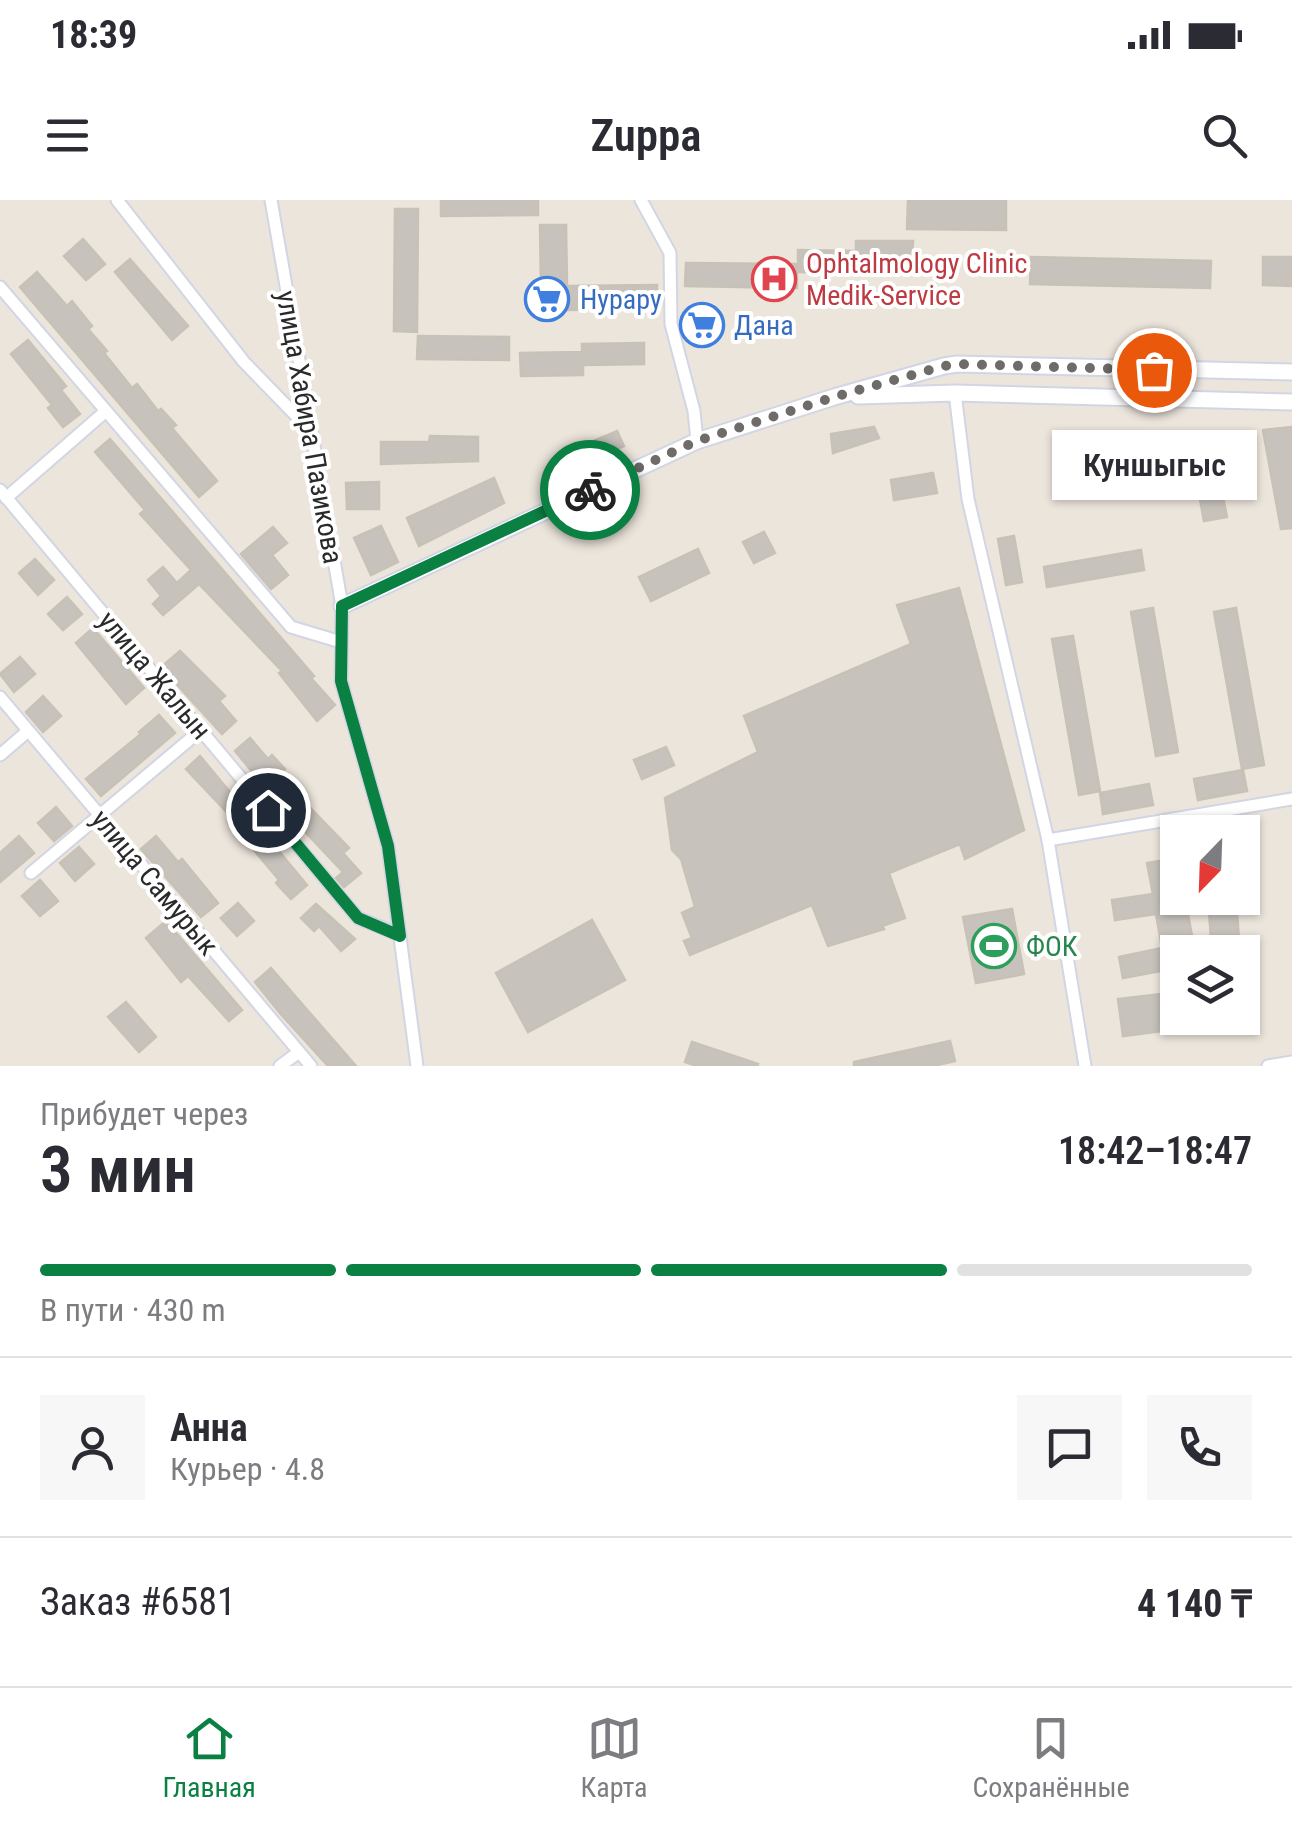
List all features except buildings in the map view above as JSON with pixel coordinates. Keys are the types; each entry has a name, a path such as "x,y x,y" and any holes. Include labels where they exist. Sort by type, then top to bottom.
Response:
{"street":[{"path":"117,200 244,362 311,431"},
{"name":"улица Хабира Пазикова","path":"271,200 342,606 341,681 388,846 417,1066"},
{"path":"642,200 670,253 671,324 694,412 697,441"},
{"path":"0,288 291,627 341,642"},
{"path":"342,606 697,441 834,397 957,364 1292,372"},
{"path":"834,397 955,393 1292,402"},
{"path":"955,393 968,499 1048,840 1085,1066"},
{"path":"3,494 106,411"},
{"name":"улица Жалын","path":"3,494 358,918 400,936"},
{"name":"улица Самурык","path":"0,697 310,1066"},
{"path":"31,873 200,730"},
{"path":"0,754 28,731"},
{"path":"1048,840 1292,799"},
{"path":"280,1066 299,1052"},
{"path":"1268,1066 1292,1062"}],"way so far":[{"path":"590,490 697,441 944,366 1154,370"}],"place":[{"name":"Ophtalmology Clinic Medik-Service","path":"774,279"},
{"name":"Нурару","path":"547,299"},
{"name":"Дана","path":"702,325"},
{"name":"Куншыгыс","path":"1154,370"},
{"name":"ФОК","path":"994,946"}],"route":[{"path":"268,810 358,918 400,936 388,846 341,681 342,606 590,490"}]}
